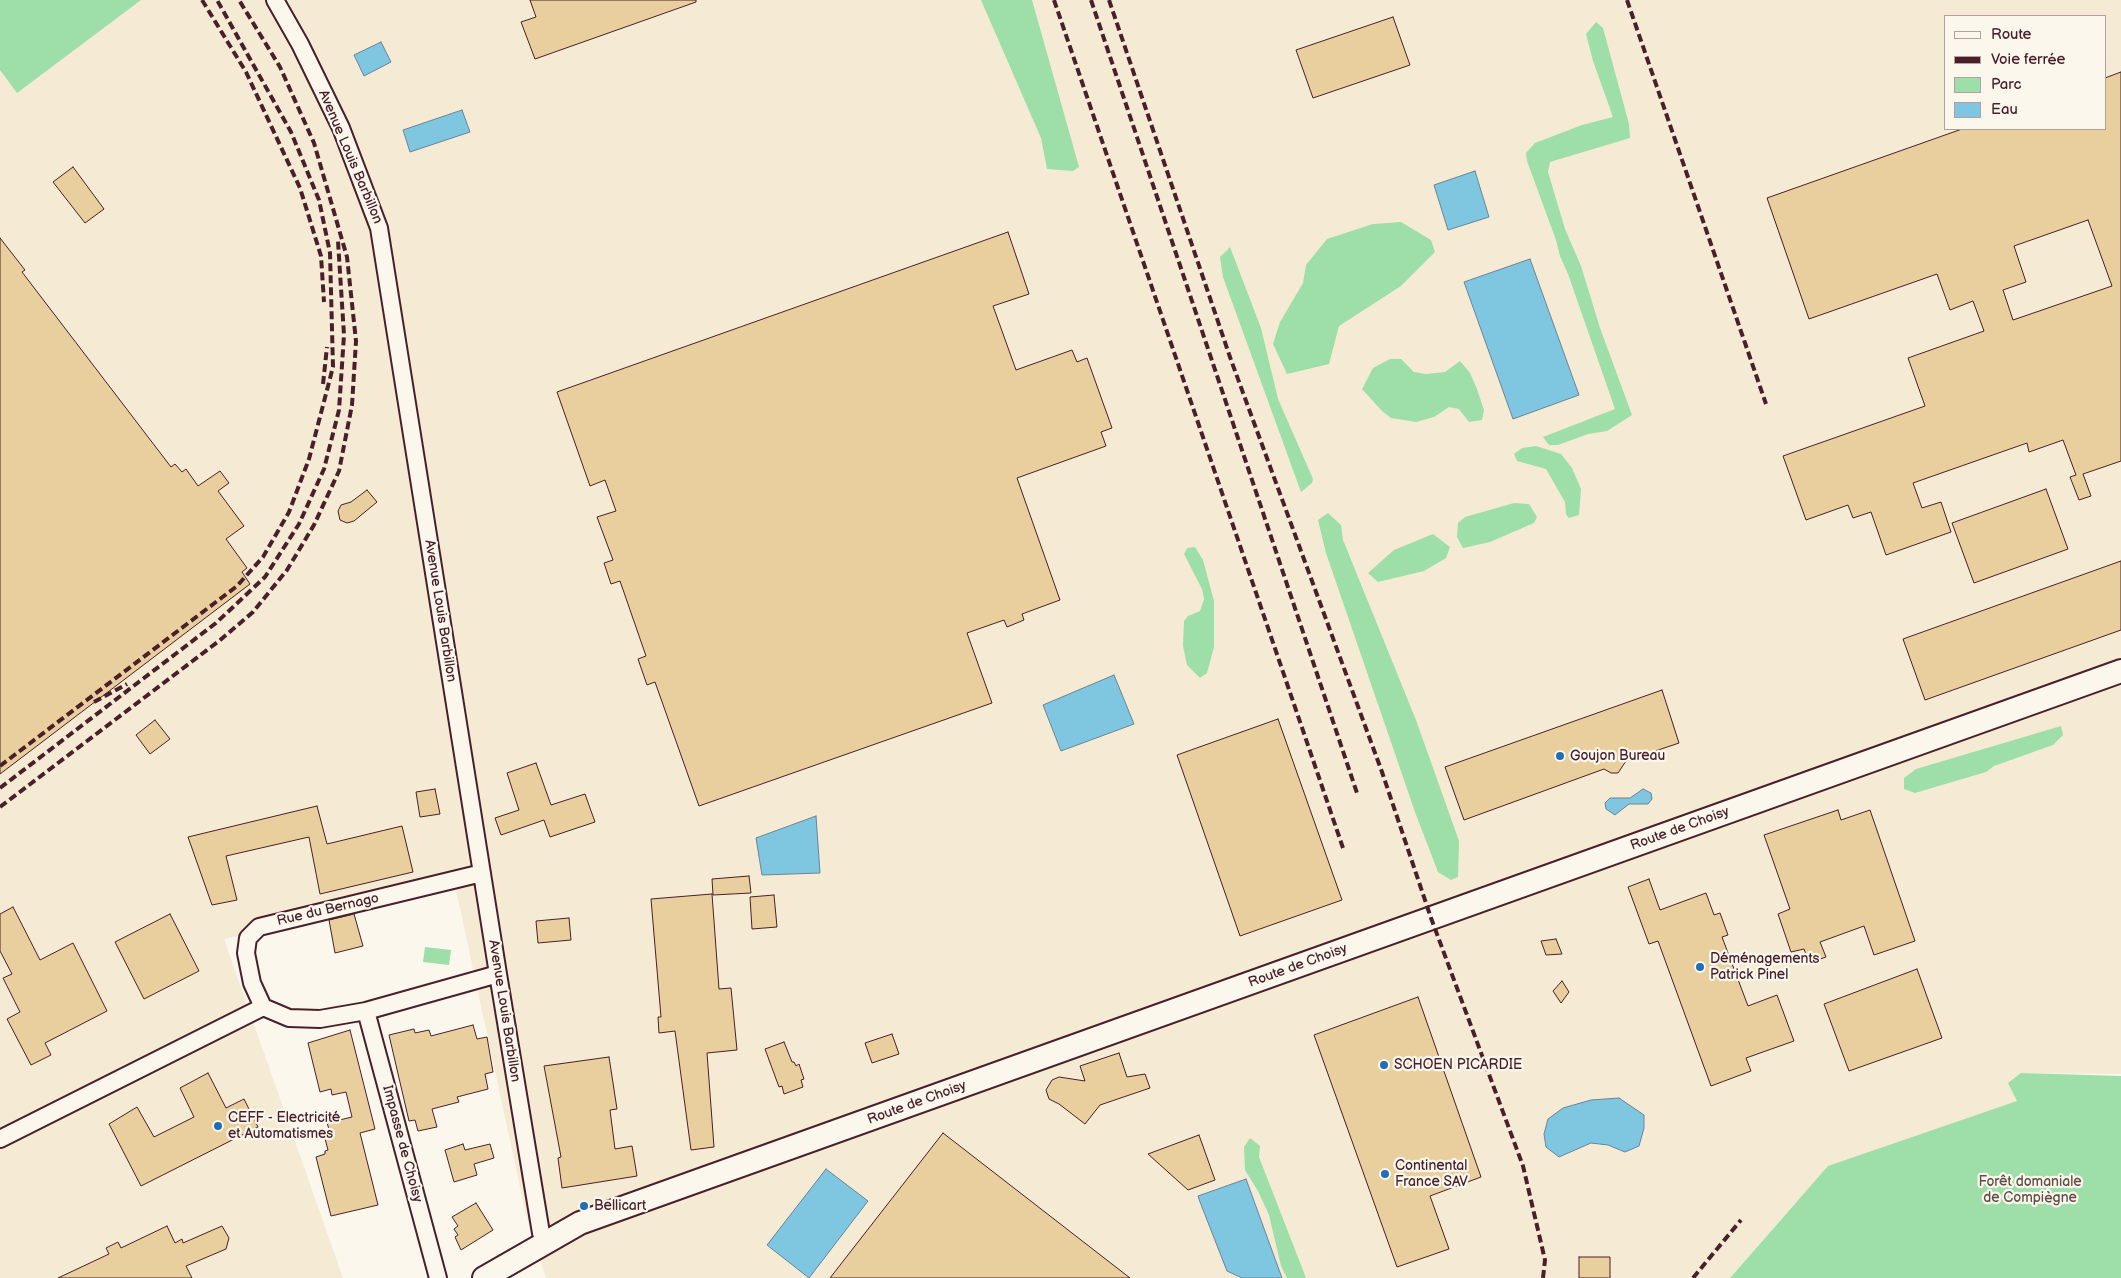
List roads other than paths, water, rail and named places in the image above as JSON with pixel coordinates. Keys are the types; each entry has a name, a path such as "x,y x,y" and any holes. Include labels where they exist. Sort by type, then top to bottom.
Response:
{"street":[{"name":"Avenue Louis Barbillon","path":"275,0 300,44 340,128 379,228 498,974 541,1233 545,1241"},
{"name":"Route de Choisy","path":"484,1278 545,1241 580,1223 2121,671"},
{"name":"Rue du Bernago","path":"263,1007 252,983 246,953 248,938 259,927 482,874"},
{"path":"0,1139 263,1007 289,1018 312,1019 366,1010 498,974"},
{"name":"Impasse de Choisy","path":"366,1010 438,1278"}],"water":[{"path":"381,42 391,62 364,76 354,55"},
{"path":"462,110 470,132 410,152 403,130"},
{"path":"1475,171 1489,217 1448,230 1434,185"},
{"path":"1530,259 1579,395 1513,419 1464,282"},
{"path":"1114,675 1134,724 1061,751 1043,705"},
{"path":"1643,789 1651,793 1652,799 1648,804 1629,804 1615,815 1606,809 1605,803 1610,798 1630,798"},
{"path":"816,816 820,873 762,875 756,838"},
{"path":"1619,1098 1644,1115 1644,1128 1639,1146 1625,1152 1608,1145 1591,1143 1559,1157 1546,1147 1544,1134 1548,1119 1563,1108 1591,1100"},
{"path":"826,1169 868,1201 809,1278 767,1245"},
{"path":"1246,1179 1282,1278 1242,1278 1227,1271 1200,1202 1198,1196"}],"railway":[{"path":"202,0 246,72 300,188 321,256 324,302"},
{"path":"0,766 237,586 263,557 289,512 309,459 333,367 330,253 319,200 291,132 217,0"},
{"path":"0,807 219,641 253,612 287,570 314,525 339,471 352,405 356,341 347,257 314,143 280,67 239,0"},
{"path":"1054,0 1343,848"},
{"path":"1091,0 1358,796"},
{"path":"1109,0 1231,360 1382,772 1431,918 1523,1166 1545,1260 1543,1278"},
{"path":"1627,0 1766,404"},
{"path":"0,788 216,623 265,577 299,524 324,469 339,410 344,335 338,241"},
{"path":"323,384 327,347"},
{"path":"94,702 127,684"},
{"path":"1693,1278 1741,1220"}],"place":[{"name":"Goujon Bureau","path":"1560,756"},
{"name":"Déménagements Patrick Pinel","path":"1700,967"},
{"name":"SCHOEN PICARDIE","path":"1384,1065"},
{"name":"CEFF - Electricité et Automatismes","path":"218,1126"},
{"name":"Continental France SAV","path":"1385,1174"},
{"name":"Bellicart","path":"584,1206"}],"park label":[{"name":"Forêt domaniale de Compiègne","path":"2030,1190"}]}
